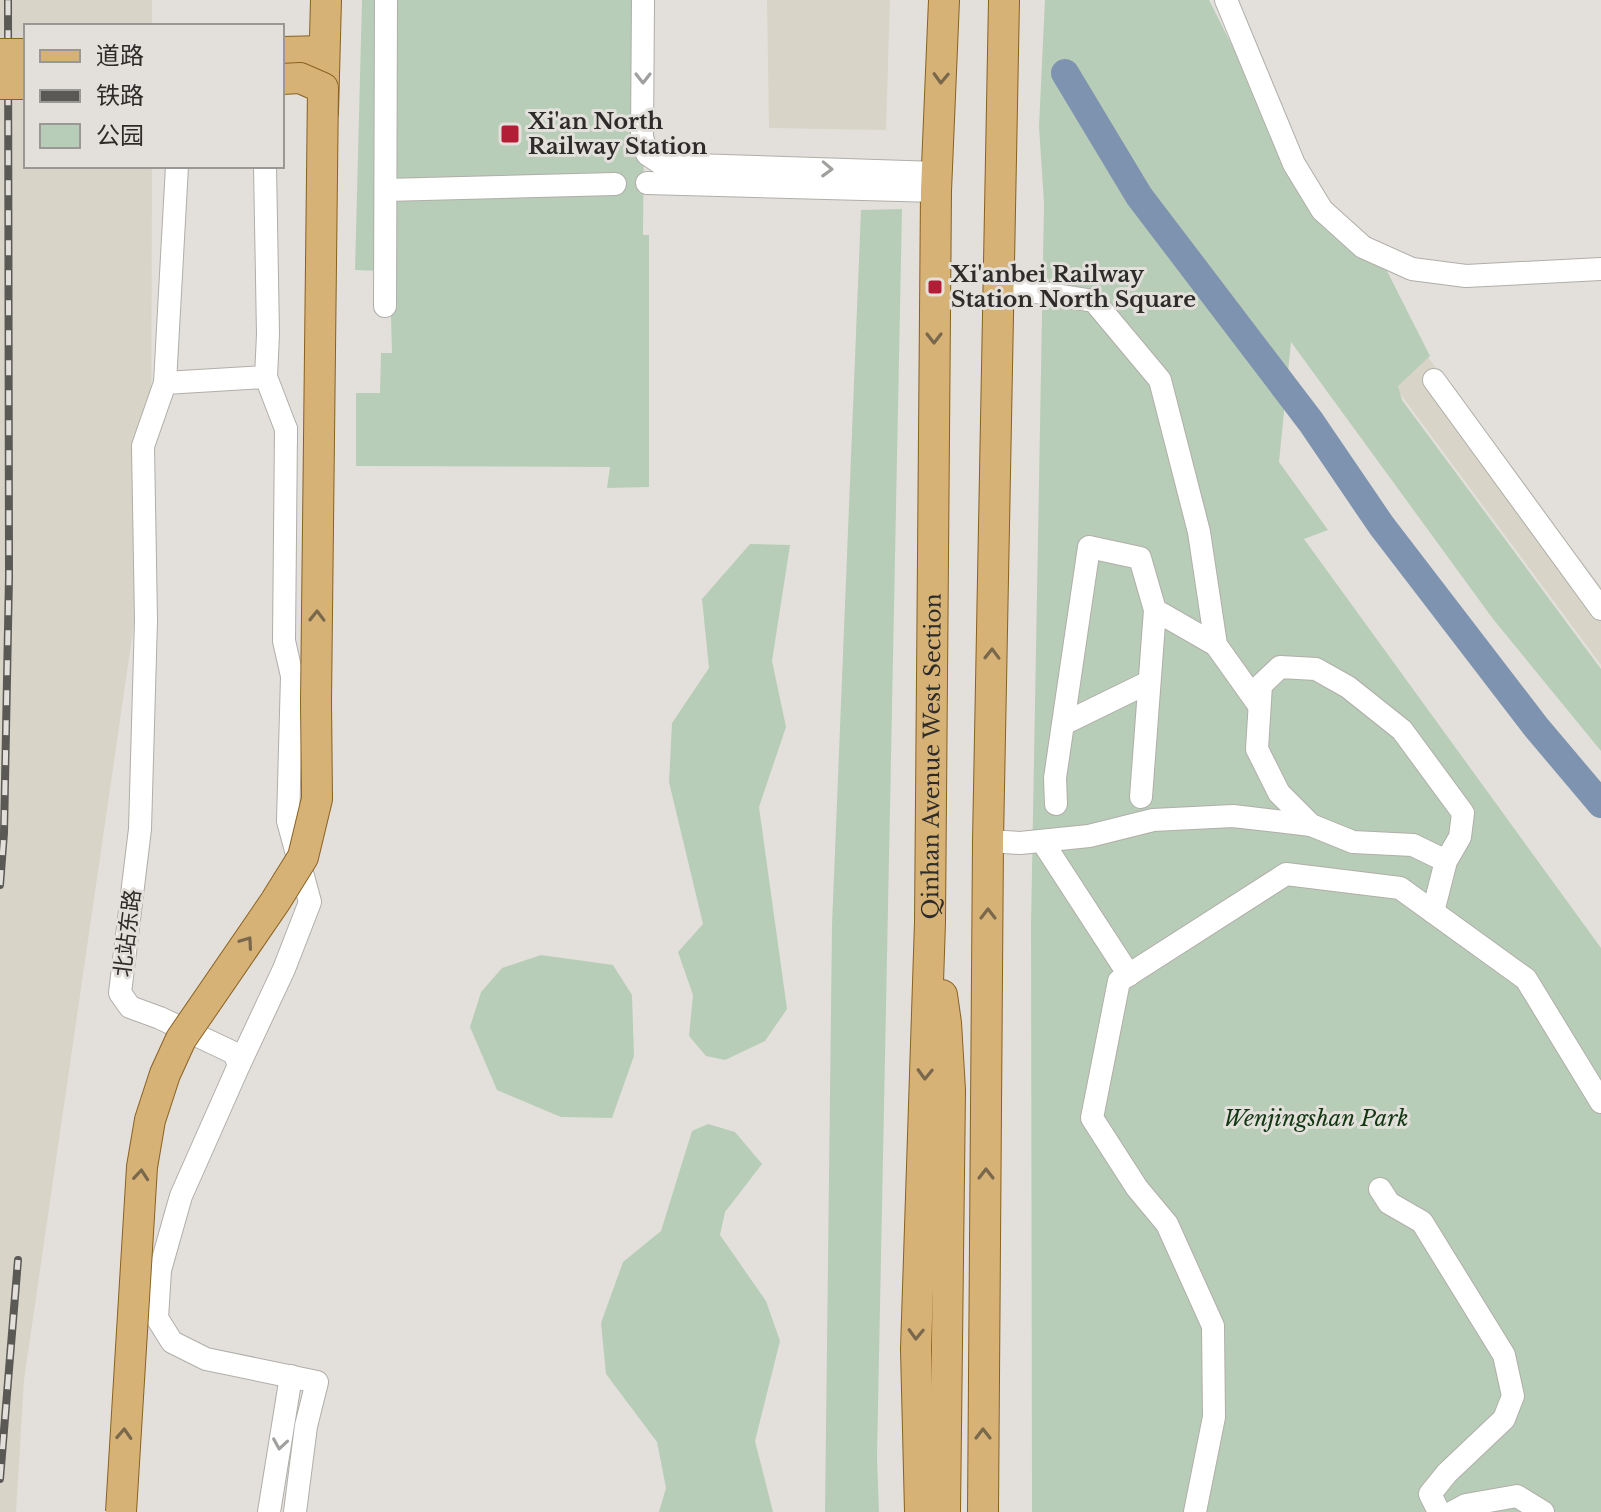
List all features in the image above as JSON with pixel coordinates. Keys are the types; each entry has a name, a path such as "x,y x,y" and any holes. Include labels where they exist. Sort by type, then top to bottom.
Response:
{"main road":[{"path":"322,134 326,0"},
{"name":"Qinhan Avenue West Section","path":"920,1512 916,1349 930,922 936,182 944,0"},
{"path":"983,1512 988,841 1004,0"},
{"path":"284,52 324,51"},
{"path":"0,54 24,54"},
{"path":"121,1512 142,1167 150,1120 165,1074 181,1039 303,857 317,799 323,88 300,78 284,79"},
{"path":"0,84 24,84"},
{"path":"930,922 946,1023 950,1090 945,1512"}],"street":[{"path":"385,306 386,0"},
{"path":"643,0 642,137 647,154 662,164 936,182"},
{"path":"1226,0 1294,164 1322,210 1363,247 1412,269 1466,276 1601,269"},
{"name":"北站东路","path":"177,168 165,383 143,446 146,620 140,829 120,993 130,1007 234,1053 239,1065"},
{"path":"265,168 266,377 286,429 289,593 294,641 307,664 316,701"},
{"path":"647,183 936,182"},
{"path":"386,190 615,184"},
{"path":"998,286 1094,301 1160,380 1199,532 1216,645"},
{"path":"165,383 266,377"},
{"path":"1434,380 1601,609"},
{"path":"286,429 284,641 292,676 288,821 310,902 284,969 181,1196 160,1270 157,1318 172,1342 206,1359 317,1382 306,1426 295,1512"},
{"path":"1056,804 1055,778 1089,547 1140,558 1155,610 1141,797"},
{"path":"1155,610 1216,645 1258,704"},
{"path":"1311,825 1279,793 1257,749 1261,685 1280,667 1316,669 1348,687 1402,730 1463,813 1460,837 1446,861 1433,912"},
{"path":"1063,724 1149,682"},
{"path":"988,841 1042,841 1089,836 1153,820 1233,816 1311,825 1353,842 1413,845 1446,861"},
{"path":"1042,841 1129,975"},
{"path":"1195,1512 1214,1417 1213,1326 1167,1224 1137,1188 1092,1118 1119,981 1286,874 1400,888 1526,979 1601,1102"},
{"path":"1380,1189 1389,1203 1422,1222 1504,1355 1513,1396 1504,1419 1447,1473 1430,1494 1439,1512"},
{"path":"269,1512 291,1376"},
{"path":"1453,1512 1466,1505 1517,1496 1543,1512"}],"shaded area":[{"path":"0,0 152,0 152,24 24,24 24,168 152,168 151,507 24,1380 16,1512 0,1512"},
{"path":"767,0 890,0 886,130 769,128"},
{"path":"1418,344 1601,587 1601,665 1384,372"}],"green space":[{"path":"362,0 645,0 643,235 649,235 649,487 607,488 610,467 356,466 356,393 380,393 381,353 392,353 391,317 379,303 381,271 355,270"},
{"name":"Wenjingshan Park","path":"1045,0 1209,0 1314,208 1387,271 1430,356 1398,386 1402,400 1601,669 1601,751 1493,619 1291,342 1279,462 1328,530 1304,539 1601,948 1601,1512 1032,1512 1031,925 1044,204 1039,126"},
{"path":"902,209 877,1457 879,1512 825,1512 832,925 861,210"},
{"path":"750,544 790,545 772,661 786,727 759,807 787,1009 765,1041 725,1060 706,1056 689,1036 693,995 678,952 703,924 669,782 672,723 709,668 702,599"},
{"path":"541,955 613,965 632,995 634,1056 612,1118 561,1117 497,1090 470,1027 481,992 502,968"},
{"path":"708,1124 735,1132 762,1164 725,1212 720,1235 766,1301 780,1341 755,1441 773,1512 659,1512 666,1488 657,1442 606,1374 601,1323 623,1262 661,1231 692,1131"}],"waterway":[{"path":"1065,73 1139,196 1311,422 1381,525 1536,727 1601,804"}],"railway":[{"path":"0,885 4,833 9,577 8,0"},
{"path":"0,1479 18,1260"}],"place":[{"name":"Xi'an North Railway Station","path":"510,134"},
{"name":"Xi'anbei Railway Station North Square","path":"935,287"}]}
